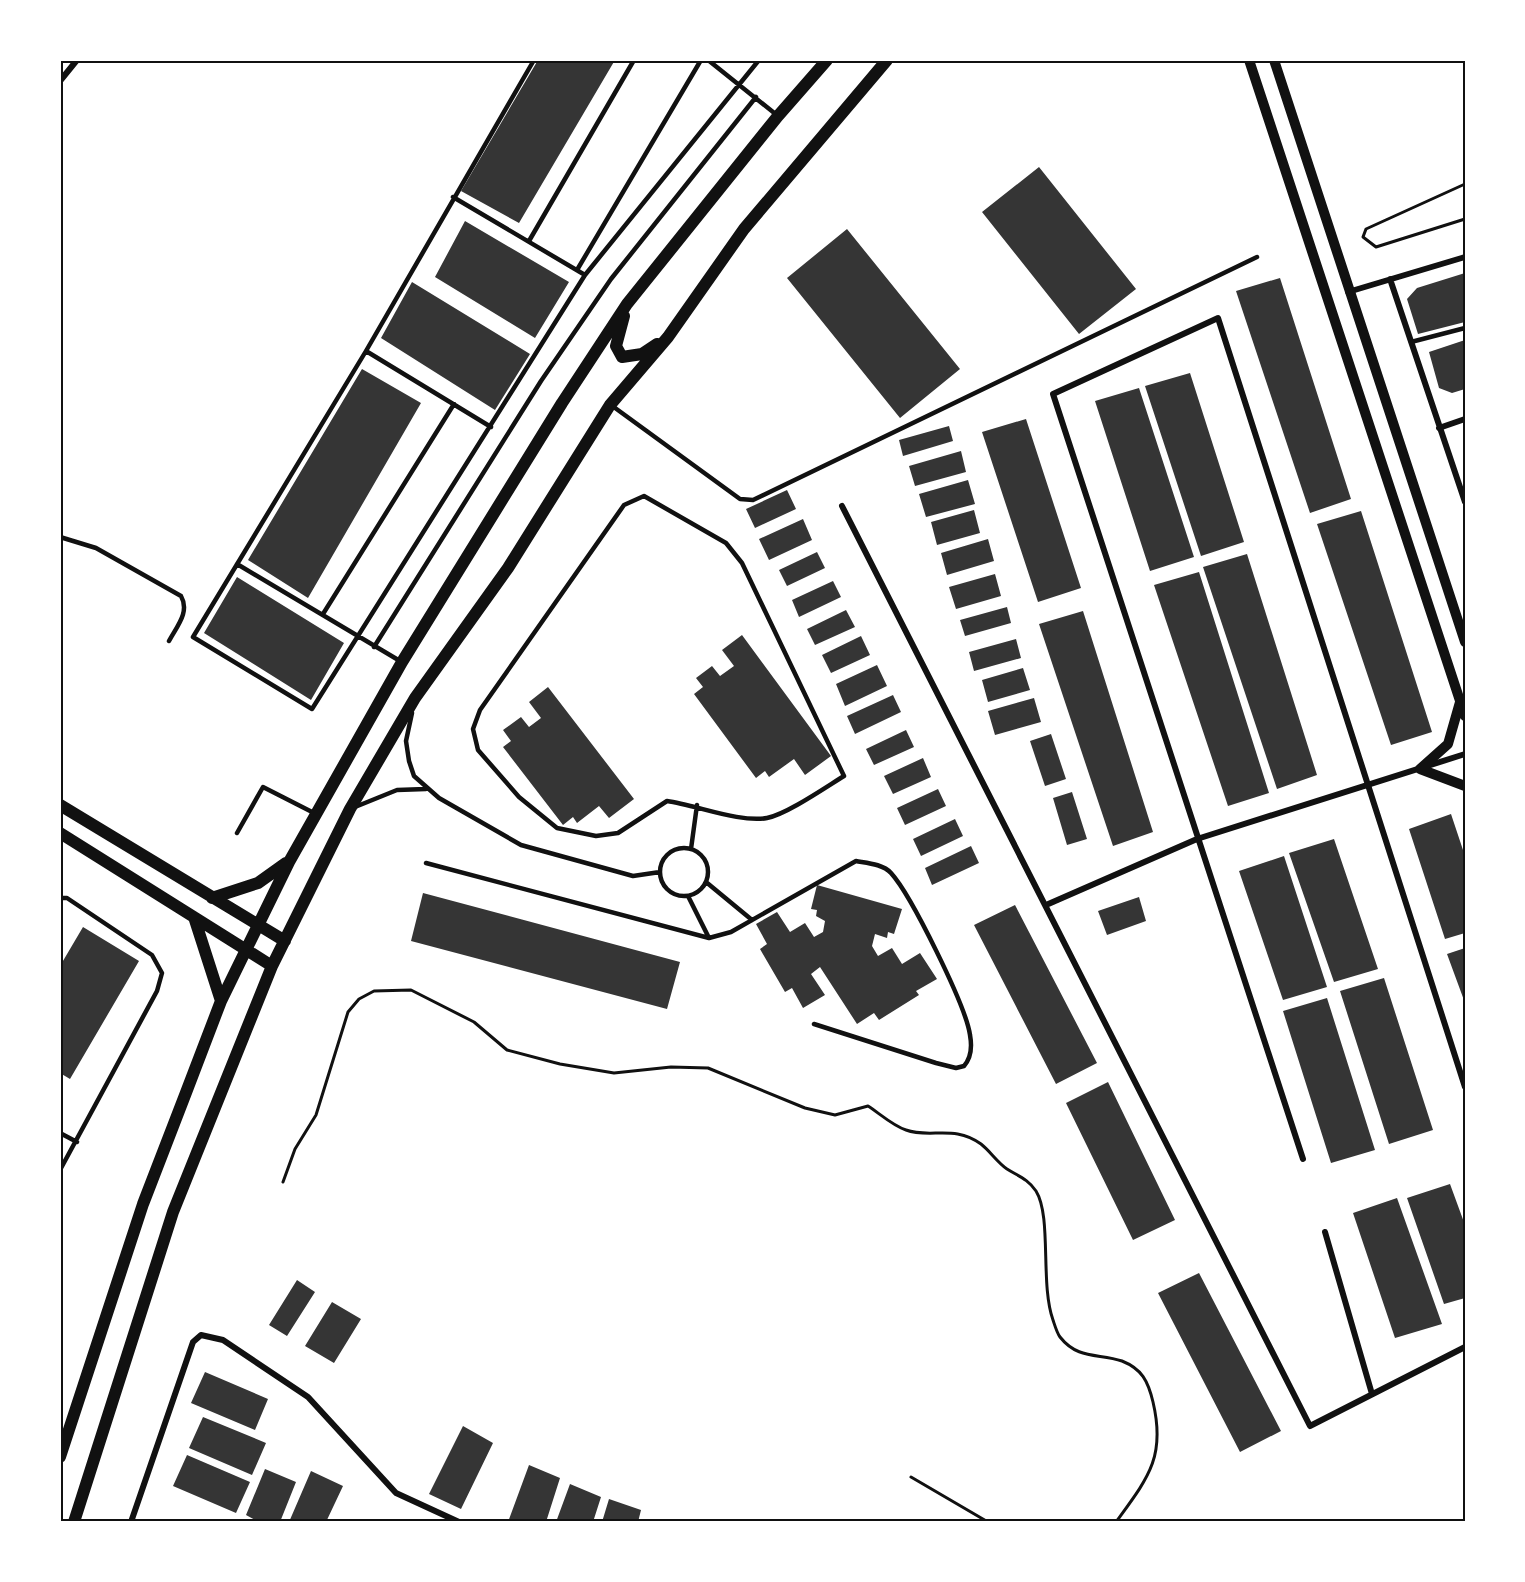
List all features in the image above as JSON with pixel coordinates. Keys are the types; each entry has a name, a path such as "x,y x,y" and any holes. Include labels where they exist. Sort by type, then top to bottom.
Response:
{"main road":[{"path":"60,1457 143,1204 221,1001 256,925 289,862 402,663 562,403 627,304 778,116 827,60"},
{"path":"74,1522 173,1212 272,966 350,809 415,698 508,568 610,405 668,337 744,229 887,60"},
{"path":"627,304 616,346 622,357 642,354 668,337"},
{"path":"60,805 256,925 285,940"},
{"path":"60,833 272,966"},
{"path":"212,898 258,883 289,862"},
{"path":"194,917 221,1001"}],"street":[{"path":"60,81 77,60"},
{"path":"1249,60 1465,716"},
{"path":"1274,60 1348,292 1465,642"},
{"path":"1348,292 1465,257"},
{"path":"1390,279 1465,501"},
{"path":"1303,1159 1053,394 1218,318 1465,1087"},
{"path":"1439,428 1465,419"},
{"path":"842,506 1310,1426 1465,1347"},
{"path":"1420,769 1448,744 1460,701"},
{"path":"1046,905 1197,839 1465,754"},
{"path":"1420,769 1465,786"},
{"path":"1325,1232 1372,1394"},
{"path":"132,1522 193,1342 201,1335 224,1340 308,1397 396,1493 459,1522"}],"lane":[{"path":"534,60 366,351 193,637 312,709 585,275 759,60"},
{"path":"530,241 634,60"},
{"path":"577,270 701,60"},
{"path":"708,60 740,83 778,116"},
{"path":"374,647 541,381 611,279 756,97"},
{"path":"453,197 585,275"},
{"path":"610,405 651,432 740,499 753,500 1257,257"},
{"path":"1411,342 1465,328"},
{"path":"366,351 491,427"},
{"path":"323,614 454,404"},
{"path":"644,496 726,543 742,563 844,776 768,818 747,819 697,805 668,801 618,833 596,836 557,828 519,797 478,750 473,729 480,710 624,505 644,496"},
{"path":"60,537 96,548 181,596 185,603 185,612 169,641"},
{"path":"237,564 402,663"},
{"path":"415,698 405,741 414,776 426,789 520,845 633,876 660,872"},
{"path":"237,833 263,787 316,814"},
{"path":"350,809 397,790 426,789"},
{"path":"691,849 697,805"},
{"path":"683,848 691,849 704,858 708,874 706,882 695,893 688,896 672,893 662,881 660,872 661,865 669,853 683,848"},
{"path":"426,863 694,936 709,938 731,932 856,861 876,864 890,871 912,906 960,1001 970,1036 970,1059 964,1066 946,1066 814,1024"},
{"path":"706,882 752,920"},
{"path":"688,896 709,938"},
{"path":"60,898 67,898 152,955 162,973 157,991 60,1170"},
{"path":"60,1133 77,1142"}],"path":[{"path":"1465,184 1366,230 1363,237 1376,247 1465,219"},
{"path":"283,1182 295,1149 316,1115 348,1012 359,999 374,991 411,990 474,1022 507,1050 560,1064 614,1073 671,1067 708,1068 805,1108 835,1115 868,1106 906,1131 958,1133 980,1143 1007,1169 1021,1175 1035,1189 1042,1204 1047,1303 1059,1336 1077,1352 1101,1359 1119,1360 1139,1369 1148,1384 1159,1436 1155,1459 1137,1493 1116,1522"},
{"path":"911,1477 988,1522"}],"building":[{"path":"538,60 615,60 519,223 461,191"},
{"path":"1039,167 1136,289 1079,334 982,212"},
{"path":"465,221 569,282 535,338 435,277"},
{"path":"847,229 960,369 900,418 787,278"},
{"path":"1465,273 1465,322 1418,334 1407,299 1417,288"},
{"path":"1280,278 1351,499 1310,513 1236,291"},
{"path":"412,282 530,354 495,410 381,338"},
{"path":"1465,340 1465,389 1452,393 1439,388 1429,352"},
{"path":"362,369 421,403 308,598 248,560"},
{"path":"1190,373 1244,542 1201,556 1145,386"},
{"path":"1139,388 1194,557 1150,571 1095,401"},
{"path":"1026,419 1081,588 1038,602 982,432"},
{"path":"949,426 953,441 903,456 899,440"},
{"path":"961,451 966,472 915,486 909,466"},
{"path":"968,480 975,504 926,517 919,494"},
{"path":"787,490 796,509 755,528 746,509"},
{"path":"974,510 980,533 937,545 931,522"},
{"path":"1361,511 1432,732 1391,745 1317,524"},
{"path":"803,519 812,540 769,560 759,539"},
{"path":"988,539 994,561 947,575 941,553"},
{"path":"817,552 825,568 787,586 779,570"},
{"path":"1247,554 1317,775 1277,789 1203,567"},
{"path":"1199,572 1269,793 1228,806 1154,585"},
{"path":"995,574 1001,596 956,609 949,587"},
{"path":"237,577 344,643 311,700 204,633"},
{"path":"833,581 841,597 799,617 792,600"},
{"path":"1007,607 1011,623 965,636 960,620"},
{"path":"846,610 855,627 815,645 807,629"},
{"path":"1083,611 1153,832 1113,846 1039,624"},
{"path":"742,635 831,756 805,775 794,759 769,777 765,771 756,778 694,694 703,687 696,678 712,666 720,676 734,666 722,650"},
{"path":"861,636 870,655 831,673 822,655"},
{"path":"1016,639 1021,658 974,671 969,652"},
{"path":"877,665 887,686 845,706 836,684"},
{"path":"1023,668 1030,690 988,702 982,680"},
{"path":"548,687 634,799 609,818 599,806 577,823 573,817 563,825 503,747 511,741 503,730 521,717 529,727 541,718 529,702"},
{"path":"893,695 901,712 855,734 847,716"},
{"path":"1034,698 1041,722 995,735 988,711"},
{"path":"906,730 914,747 874,765 866,749"},
{"path":"1051,734 1066,779 1045,786 1030,741"},
{"path":"923,758 931,777 893,794 884,776"},
{"path":"938,789 946,806 905,825 897,808"},
{"path":"1072,792 1087,839 1067,845 1053,798"},
{"path":"1451,814 1465,856 1465,933 1445,939 1409,829"},
{"path":"955,819 963,836 921,856 913,839"},
{"path":"1334,839 1378,969 1334,982 1289,853"},
{"path":"971,846 979,863 932,885 925,868"},
{"path":"1284,856 1327,987 1283,1000 1239,871"},
{"path":"817,885 902,909 894,934 888,932 887,938 875,934 872,946 878,956 892,948 902,964 920,953 937,979 916,991 919,995 879,1020 874,1013 857,1024 820,967 811,974 825,995 803,1008 792,988 785,992 760,949 767,944 756,924 777,912 790,932 805,923 814,937 823,932 825,921 816,916 817,910 811,909"},
{"path":"423,893 680,962 667,1009 411,941"},
{"path":"1139,897 1146,921 1107,935 1098,911"},
{"path":"1015,905 1097,1063 1056,1084 974,925"},
{"path":"83,927 139,961 70,1079 60,1073 60,966"},
{"path":"1465,948 1465,1003 1447,954"},
{"path":"1384,978 1433,1130 1389,1144 1340,991"},
{"path":"1327,998 1375,1150 1331,1163 1283,1011"},
{"path":"1108,1082 1175,1220 1133,1240 1066,1103"},
{"path":"1450,1184 1465,1225 1465,1298 1444,1304 1407,1198"},
{"path":"1397,1198 1442,1324 1395,1338 1353,1213"},
{"path":"1199,1273 1281,1431 1240,1452 1158,1293"},
{"path":"297,1280 315,1292 287,1336 269,1325"},
{"path":"332,1302 361,1319 334,1363 305,1346"},
{"path":"205,1372 268,1399 255,1430 191,1403"},
{"path":"203,1417 266,1443 252,1475 189,1448"},
{"path":"463,1426 493,1443 461,1509 429,1494"},
{"path":"187,1455 250,1482 236,1513 173,1486"},
{"path":"529,1465 560,1478 546,1522 508,1522"},
{"path":"265,1469 296,1482 280,1522 259,1522 246,1515"},
{"path":"311,1471 343,1486 326,1522 289,1522"},
{"path":"570,1484 601,1497 593,1522 556,1522"},
{"path":"609,1499 641,1510 638,1522 602,1522"}]}
